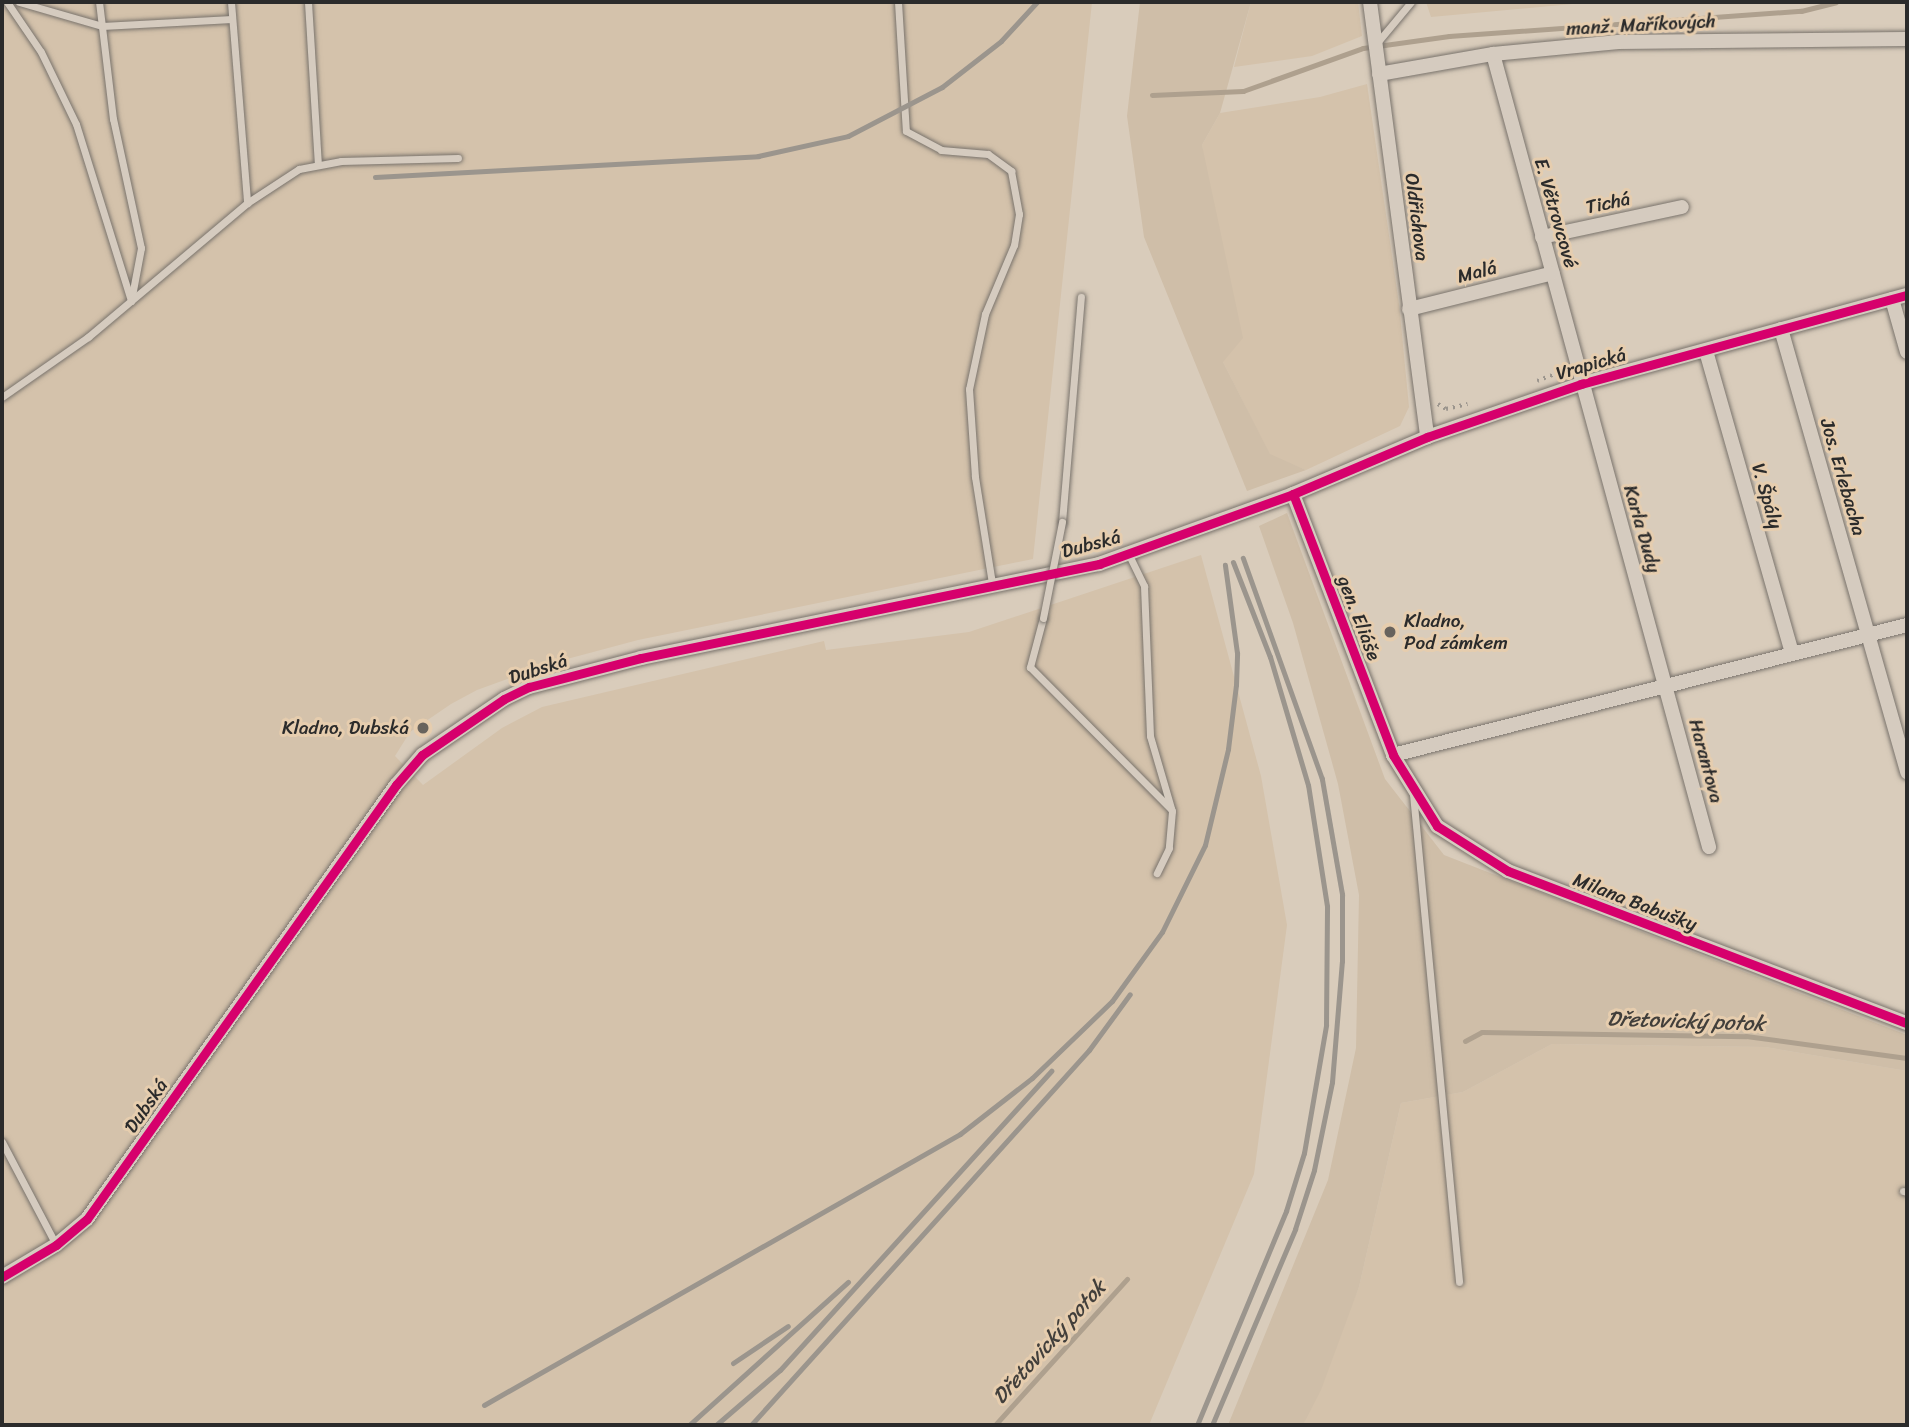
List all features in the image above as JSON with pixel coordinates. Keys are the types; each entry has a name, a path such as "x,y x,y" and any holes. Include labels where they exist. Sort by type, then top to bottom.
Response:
{"street":[{"name":"Oldřichova","path":"1370,2 1427,437"},
{"name":"manž. Maříkových","path":"1379,74 1493,54 1618,42 1907,39"},
{"name":"E. Větrovcové","path":"1493,54 1581,384"},
{"name":"Tichá","path":"1542,237 1682,207"},
{"name":"Malá","path":"1409,309 1553,273"},
{"name":"Vrapická","path":"1293,494 1427,437 1581,384 1907,295"},
{"path":"1892,299 1907,352"},
{"name":"Jos. Erlebacha","path":"1782,329 1907,772"},
{"name":"V. Špály","path":"1706,351 1792,653"},
{"name":"Karla Dudy","path":"1581,384 1665,685"},
{"name":"Dubská","path":"2,1277 56,1245 87,1219 396,785 441,740 485,709 529,687 641,657 992,583 1099,564 1293,494"},
{"name":"gen. Eliáše","path":"1293,494 1394,755"},
{"path":"1394,755 1907,625"},
{"name":"Harantova","path":"1665,685 1709,847"},
{"name":"Milana Babušky","path":"1394,755 1437,826 1508,871 1907,1023"}],"lane":[{"path":"7,2 41,52 76,124 131,301"},
{"path":"19,2 102,26 232,19"},
{"path":"99,2 113,119 141,248 131,301"},
{"path":"231,2 247,203"},
{"path":"307,2 318,165"},
{"path":"898,2 906,131 941,150 988,154 1010,171 1019,214 1014,244 985,314 969,389 975,477 992,583"},
{"path":"1375,44 1411,2"},
{"path":"2,397 89,337 247,203 299,169 318,165 458,158"},
{"path":"1081,298 1062,522 1043,618 1030,667 1172,811"},
{"path":"1128,553 1144,586 1150,736 1172,811 1169,848 1157,873"},
{"path":"1413,786 1459,1282"},
{"path":"2,1142 56,1245"}],"path":[{"path":"1531,386 1564,371 1567,363"},
{"path":"1436,398 1446,409 1473,403"}],"shaded area":[{"path":"2,2 1092,2 1033,559 638,640 552,663 477,690 451,704 410,732 395,756 423,785 502,728 542,707 824,641 826,650 969,632 1201,555 1261,776 1287,925 1254,1174 1149,1425 2,1425"},
{"path":"1140,2 1251,2 1220,113 1202,145 1243,338 1223,362 1270,454 1306,470 1247,491 1144,237 1127,116"},
{"path":"1251,2 1358,2 1362,36 1312,56 1234,67"},
{"path":"1426,2 1594,2 1431,17"},
{"path":"1367,84 1399,304 1409,407 1400,426 1306,470 1270,455 1223,362 1202,145 1220,113 1320,97"},
{"path":"1287,513 1385,779 1444,855 1907,1035 1907,1071 1765,1047 1552,1044 1463,1092 1401,1103 1359,1287 1321,1390 1303,1425 1228,1425 1328,1180 1356,1048 1359,895 1338,784 1293,623 1259,526"},
{"path":"1552,1044 1765,1047 1907,1071 1907,1425 1303,1425 1359,1287 1401,1103 1463,1092"}],"waterway":[{"path":"1152,95 1243,91 1363,48 1449,36 1801,11 1836,2"},
{"name":"Dřetovický potok","path":"1465,1041 1482,1032 1746,1036 1907,1058"},
{"name":"Dřetovický potok","path":"995,1425 1127,1279"}],"railway":[{"path":"375,177 758,156 848,136 942,87 1001,41 1037,2"},
{"path":"1212,1425 1295,1229 1314,1170 1332,1082 1342,961 1342,894 1322,779 1243,558"},
{"path":"1197,1425 1286,1211 1304,1153 1326,1025 1327,906 1308,785 1270,657 1233,562"},
{"path":"484,1405 960,1134 1032,1078 1112,1001 1162,932 1205,845 1228,749 1236,685 1237,653 1225,565"},
{"path":"751,1425 1089,1050 1130,994"},
{"path":"716,1425 780,1370 1051,1071"},
{"path":"689,1425 848,1282"},
{"path":"733,1363 788,1326"}],"cycle path":[{"path":"2,1277 56,1245 87,1219 396,785 422,755 504,699 529,687 641,658 1099,564 1293,494 1427,437 1581,384 1907,295"},
{"path":"1293,494 1393,755 1437,826 1508,871 1907,1023"}],"place":[{"name":"Kladno, Pod zámkem","path":"1390,632"},
{"name":"Kladno, Dubská","path":"423,728"}]}
